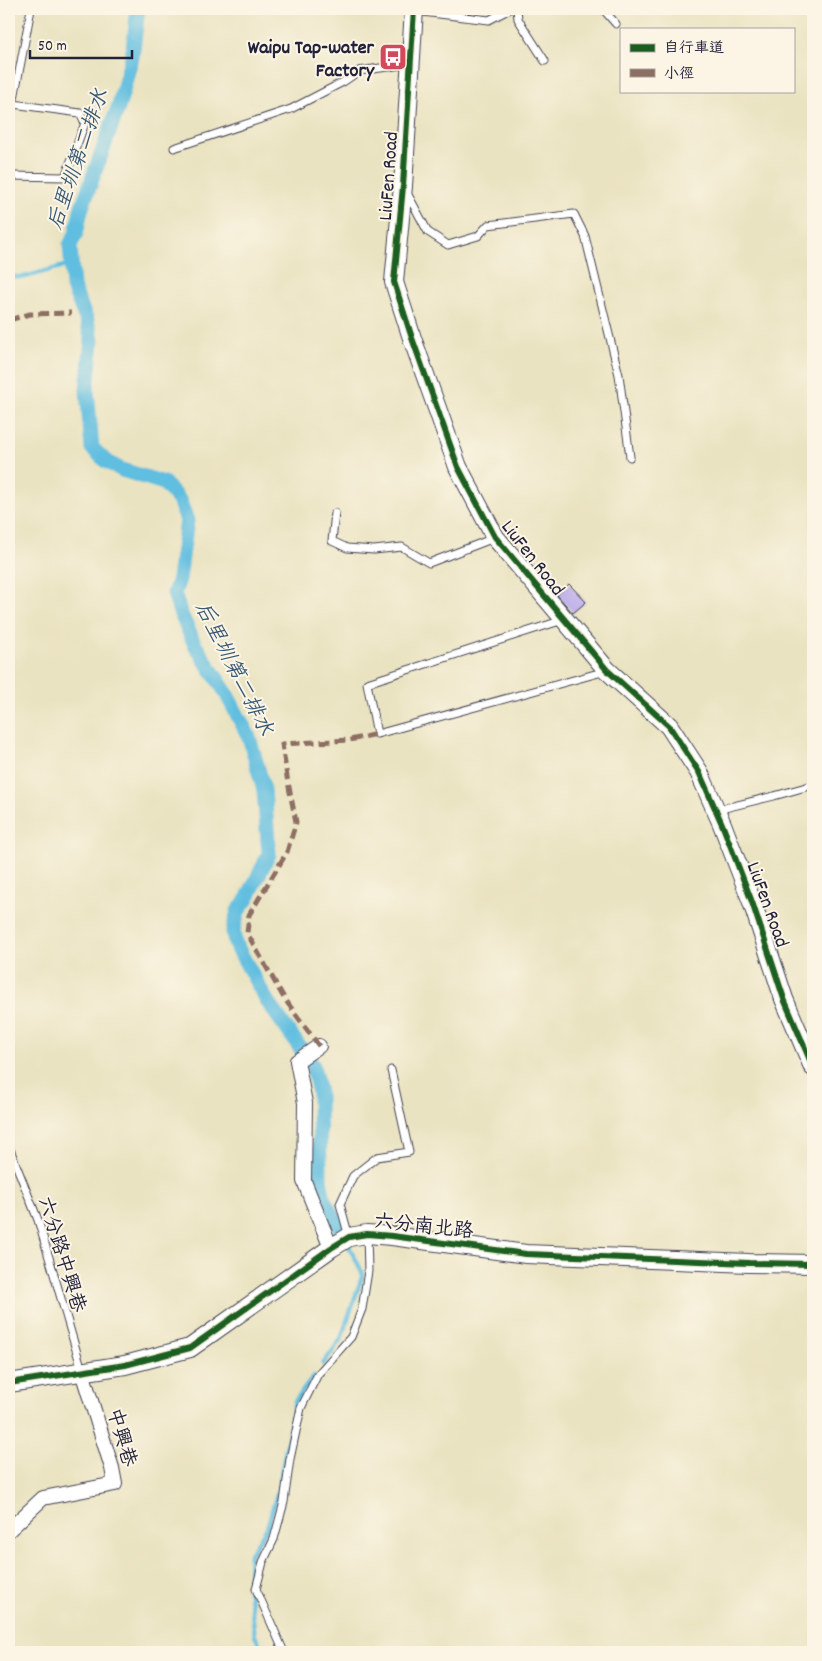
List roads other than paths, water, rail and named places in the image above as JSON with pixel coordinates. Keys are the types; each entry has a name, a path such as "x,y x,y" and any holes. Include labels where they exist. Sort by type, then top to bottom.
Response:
{"street":[{"name":"LiuFen Road","path":"414,10 403,186 394,282 458,467 495,537 606,670 669,726 699,772 752,902 784,998 813,1067"},
{"path":"319,1046 297,1061 305,1103 304,1182 331,1248"},
{"name":"六分南北路","path":"9,1383 125,1365 190,1348 331,1248 349,1237 367,1234 526,1254 813,1264"},
{"name":"中興巷","path":"9,1530 43,1498 115,1484 112,1468 82,1372"}],"lane":[{"path":"9,176 65,177 85,123 80,113 11,105 32,9"},
{"path":"414,10 489,20 510,9"},
{"path":"517,9 518,19 545,61"},
{"path":"604,9 616,24"},
{"path":"174,148 291,109 343,82 359,70 410,64"},
{"path":"403,186 428,232 448,245 478,236 488,225 574,214 585,236 619,375 630,457"},
{"path":"336,513 332,542 347,548 374,550 402,547 429,563 495,537"},
{"path":"563,620 367,683 377,734 606,670"},
{"path":"716,810 813,785"},
{"path":"349,1237 340,1204 353,1176 377,1157 409,1152 391,1070"},
{"name":"六分路中興巷","path":"9,1147 38,1220 82,1372"},
{"path":"284,1652 256,1589 263,1562 274,1539 284,1502 290,1459 301,1408 318,1374 351,1337 362,1308 368,1271 367,1234"}],"waterway":[{"name":"后里圳第二排水","path":"138,9 132,57 119,105 81,210 76,234 70,245 73,287 87,321 92,340 87,390 92,448 107,462 122,470 164,483 179,500 187,520 179,579 174,593 180,612 195,645 225,691 249,737 264,790 269,854 247,899 238,911 233,931 235,943 267,1001 313,1066 319,1093 320,1179 324,1200 340,1228"},
{"path":"9,277 25,277 71,264"},
{"name":"后里圳第二排水","path":"323,1364 341,1339 363,1274 349,1246"},
{"name":"后里圳第二排水","path":"264,1652 255,1636 249,1588 250,1554 267,1528 279,1487 295,1401 314,1376"}],"place":[{"name":"Waipu Tap-water Factory","path":"393,57"}]}
